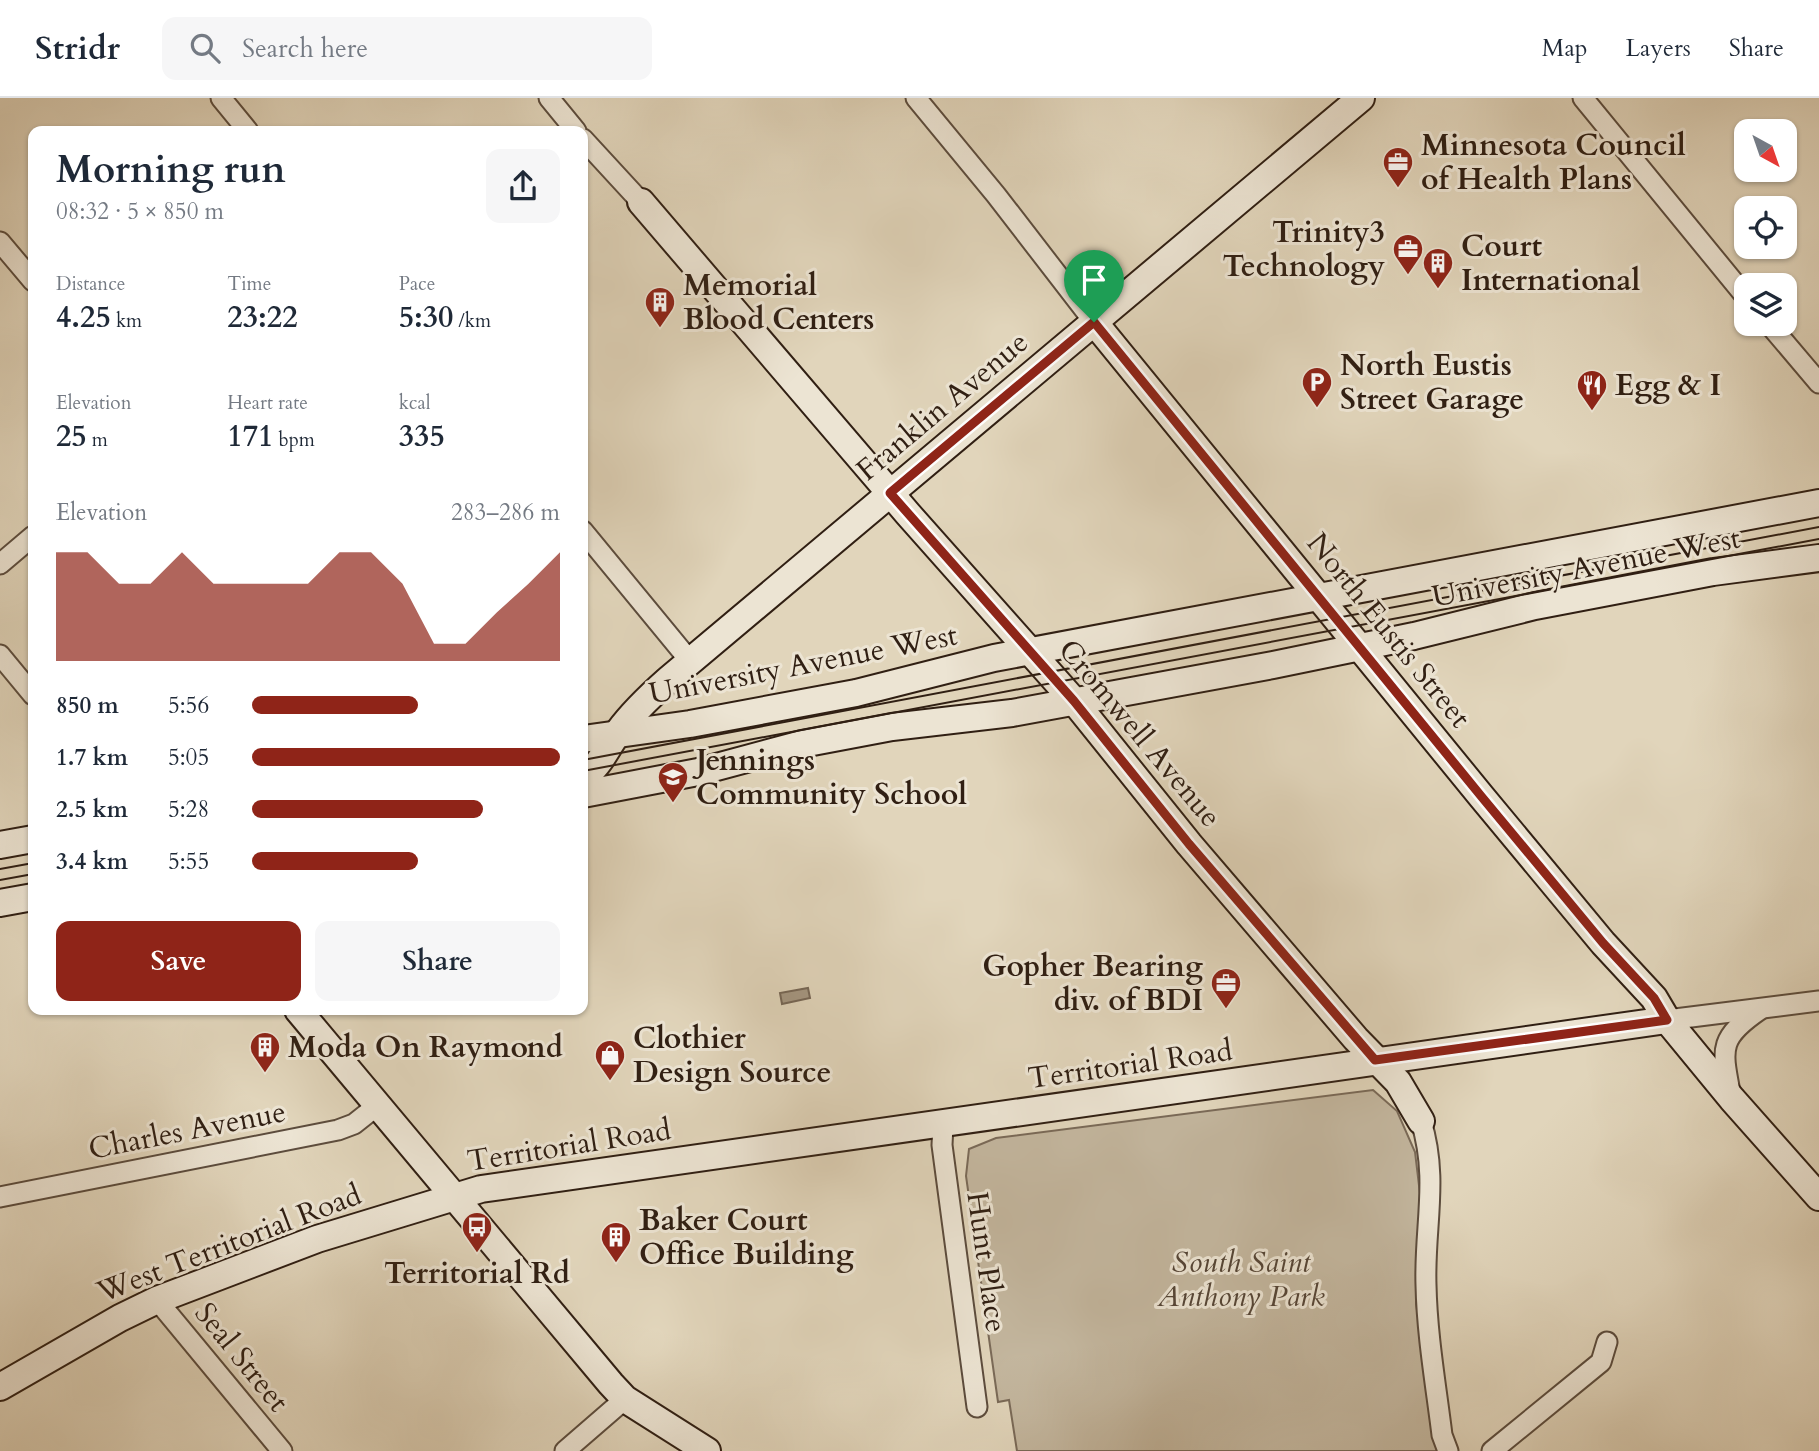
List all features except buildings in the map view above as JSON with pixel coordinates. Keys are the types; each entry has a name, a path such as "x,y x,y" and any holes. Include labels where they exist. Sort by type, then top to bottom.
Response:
{"main road":[{"name":"Franklin Avenue","path":"588,774 605,756 617,733 636,709 1361,98"},
{"name":"Cromwell Avenue","path":"642,202 890,493 1074,701 1180,834 1375,1060 1398,1082 1421,1121"},
{"name":"North Eustis Street","path":"1094,322 1321,597 1357,647 1603,943 1654,998 1667,1020 1731,1098 1819,1197"},
{"name":"University Avenue West","path":"588,737 690,724 856,693 994,658 1819,503"},
{"name":"University Avenue West","path":"588,793 698,772 802,744 892,727 1012,713 1140,690 1273,665 1549,604 1713,572 1819,558"},
{"path":"0,845 28,840"},
{"path":"0,903 28,898"},
{"path":"302,1015 452,1197 625,1399 707,1451"},
{"name":"Territorial Road","path":"452,1197 481,1189 1667,1020"},
{"name":"West Territorial Road","path":"0,1387 120,1318 157,1300 317,1239 452,1197"}],"street":[{"path":"220,98 244,126"},
{"path":"549,98 572,126"},
{"name":"North Eustis Street","path":"916,98 996,195 1094,322"},
{"path":"1583,98 1734,282"},
{"name":"Cromwell Avenue","path":"588,144 642,202"},
{"path":"0,242 28,275"},
{"path":"1779,336 1819,382"},
{"path":"588,537 690,662"},
{"path":"0,564 28,540"},
{"path":"0,655 28,689"},
{"name":"Territorial Road","path":"1667,1020 1819,1001"},
{"path":"1731,1098 1722,1053 1724,1044 1733,1030 1765,1006"},
{"name":"Charles Avenue","path":"0,1197 338,1130 354,1124 378,1105"},
{"name":"Cromwell Avenue","path":"1421,1121 1430,1149 1431,1170 1426,1286 1440,1425 1448,1451"},
{"name":"Hunt Place","path":"943,1125 942,1145 977,1407"},
{"name":"Seal Street","path":"157,1300 282,1451"},
{"path":"1492,1451 1601,1362 1607,1342"},
{"path":"574,1448 625,1399"}],"green space":[{"name":"South Saint Anthony Park","path":"1373,1090 1397,1111 1415,1152 1420,1194 1416,1304 1438,1451 1017,1451 1009,1400 998,1402 966,1176 969,1149 996,1138"}],"shaded area":[{"path":"808,988 810,998 782,1004 780,993"}],"tram line":[{"path":"588,759 1819,527"},
{"path":"588,770 1819,539"},
{"path":"0,869 28,864"},
{"path":"0,880 28,875"}],"place":[{"name":"Minnesota Council of Health Plans","path":"1398,189"},
{"name":"Trinity3 Technology","path":"1408,276"},
{"name":"Court International","path":"1438,290"},
{"name":"Memorial Blood Centers","path":"660,329"},
{"name":"North Eustis Street Garage","path":"1317,409"},
{"name":"Egg & I","path":"1592,412"},
{"name":"Jennings Community School","path":"673,804"},
{"name":"Gopher Bearing div. of BDI","path":"1226,1010"},
{"name":"Moda On Raymond","path":"265,1074"},
{"name":"Clothier Design Source","path":"610,1082"},
{"name":"Territorial Rd","path":"477,1254"},
{"name":"Baker Court Office Building","path":"616,1264"}],"route":[{"path":"1094,322 1321,597 1357,647 1603,943 1654,998 1667,1020 1375,1060 1189,844 1104,742 1074,701 890,493 1094,322"}]}
